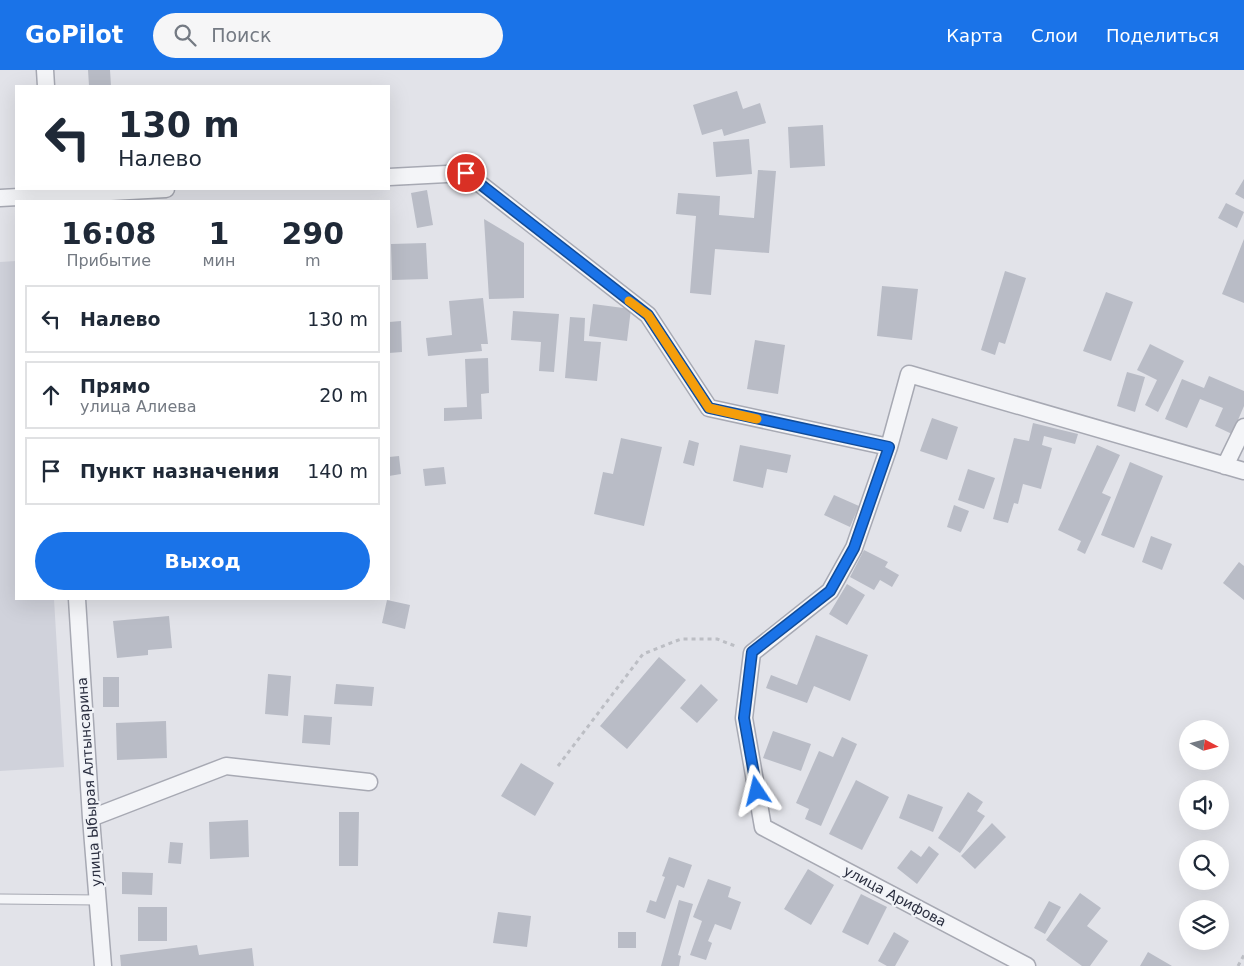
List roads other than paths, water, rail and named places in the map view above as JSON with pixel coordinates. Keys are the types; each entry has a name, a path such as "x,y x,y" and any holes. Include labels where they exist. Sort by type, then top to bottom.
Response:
{"street":[{"path":"45,70 46,85"},
{"path":"390,177 466,173 648,315 709,408 889,447 909,374 1244,471"},
{"path":"0,198 147,190"},
{"path":"1225,466 1244,427"},
{"name":"улица Арифова","path":"889,447 854,548 830,591 752,652 744,718 763,827 1027,966"},
{"name":"улица Ыбырая Алтынсарина","path":"76,600 103,966"},
{"path":"91,818 226,766 369,782"}],"lane":[{"path":"0,899 98,900"}]}
